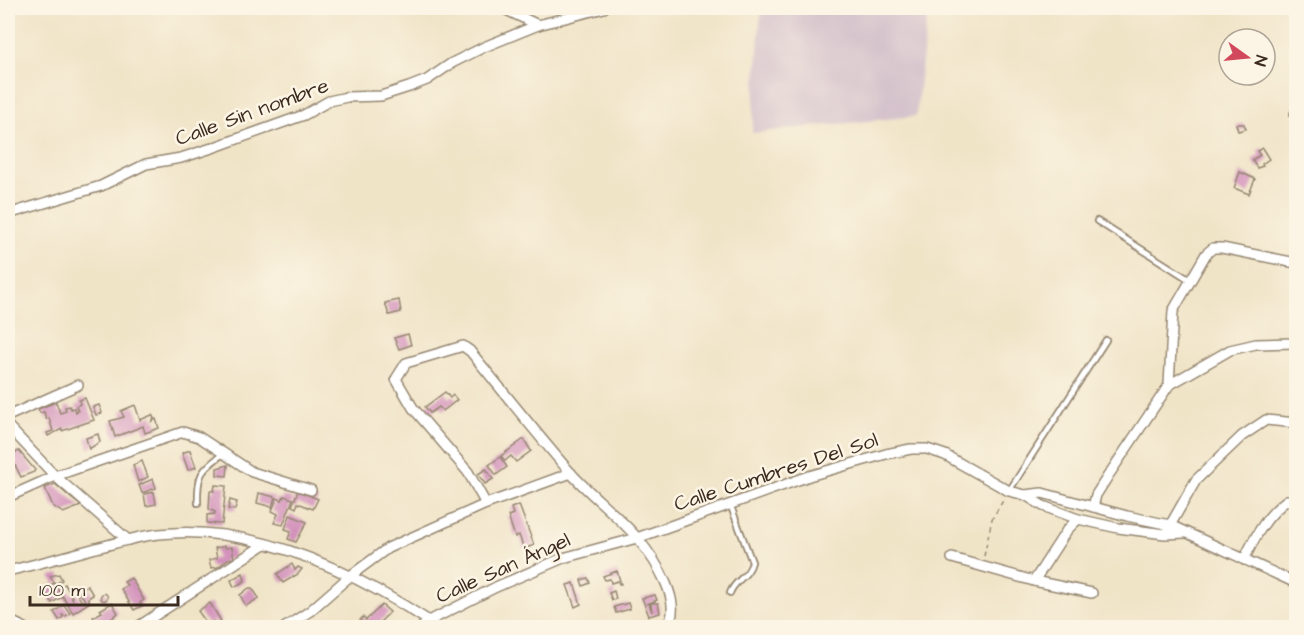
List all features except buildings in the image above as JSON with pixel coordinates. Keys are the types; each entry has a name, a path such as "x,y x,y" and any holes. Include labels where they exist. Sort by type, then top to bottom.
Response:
{"street":[{"path":"502,8 538,25"},
{"name":"Calle Sin nombre","path":"8,214 101,186 146,164 181,158 212,148 304,115 329,101 347,97 381,96 410,87 427,80 452,63 476,51 538,25 604,8"},
{"path":"1169,385 1173,311 1206,254 1213,248 1222,248 1296,263"},
{"path":"1093,507 1096,495 1169,385 1230,350 1256,344 1296,343"},
{"path":"486,504 468,472 413,408 396,379 406,363 463,346 477,360 571,473 637,538 652,559 672,599 672,617 665,627"},
{"path":"8,416 78,385"},
{"path":"1168,529 1196,480 1242,436 1266,420 1296,423"},
{"path":"8,426 55,476 128,540"},
{"path":"8,497 55,476 183,432 199,437 252,472 312,490"},
{"name":"Calle Cumbres Del Sol","path":"637,538 808,476 886,454 927,448 945,455 1009,490 1025,495 1042,506 1078,519 1118,528 1168,529"},
{"path":"284,627 310,611 350,576 388,548 486,504 571,473"},
{"name":"Calle Cumbres Del Sol","path":"1025,495 1042,493 1185,533 1296,583"},
{"path":"1244,560 1258,531 1273,510 1287,500 1296,502"},
{"path":"1034,581 1067,530 1078,519"},
{"path":"8,572 159,534 189,533 222,536 265,544 316,560 396,599 429,621"},
{"name":"Calle San Ángel","path":"421,627 496,587 563,558 637,538"},
{"path":"136,627 265,544"},
{"path":"952,558 1034,581 1092,593"},
{"path":"8,620 25,627"}],"lane":[{"path":"1097,221 1190,280"},
{"path":"1009,490 1106,339"},
{"path":"198,503 198,483 205,468 224,453"},
{"path":"730,504 752,561 750,571 732,587 730,593"}],"path":[{"path":"981,566 992,519 1009,490"}],"shaded area":[{"path":"761,8 928,8 916,116 752,133"}]}
